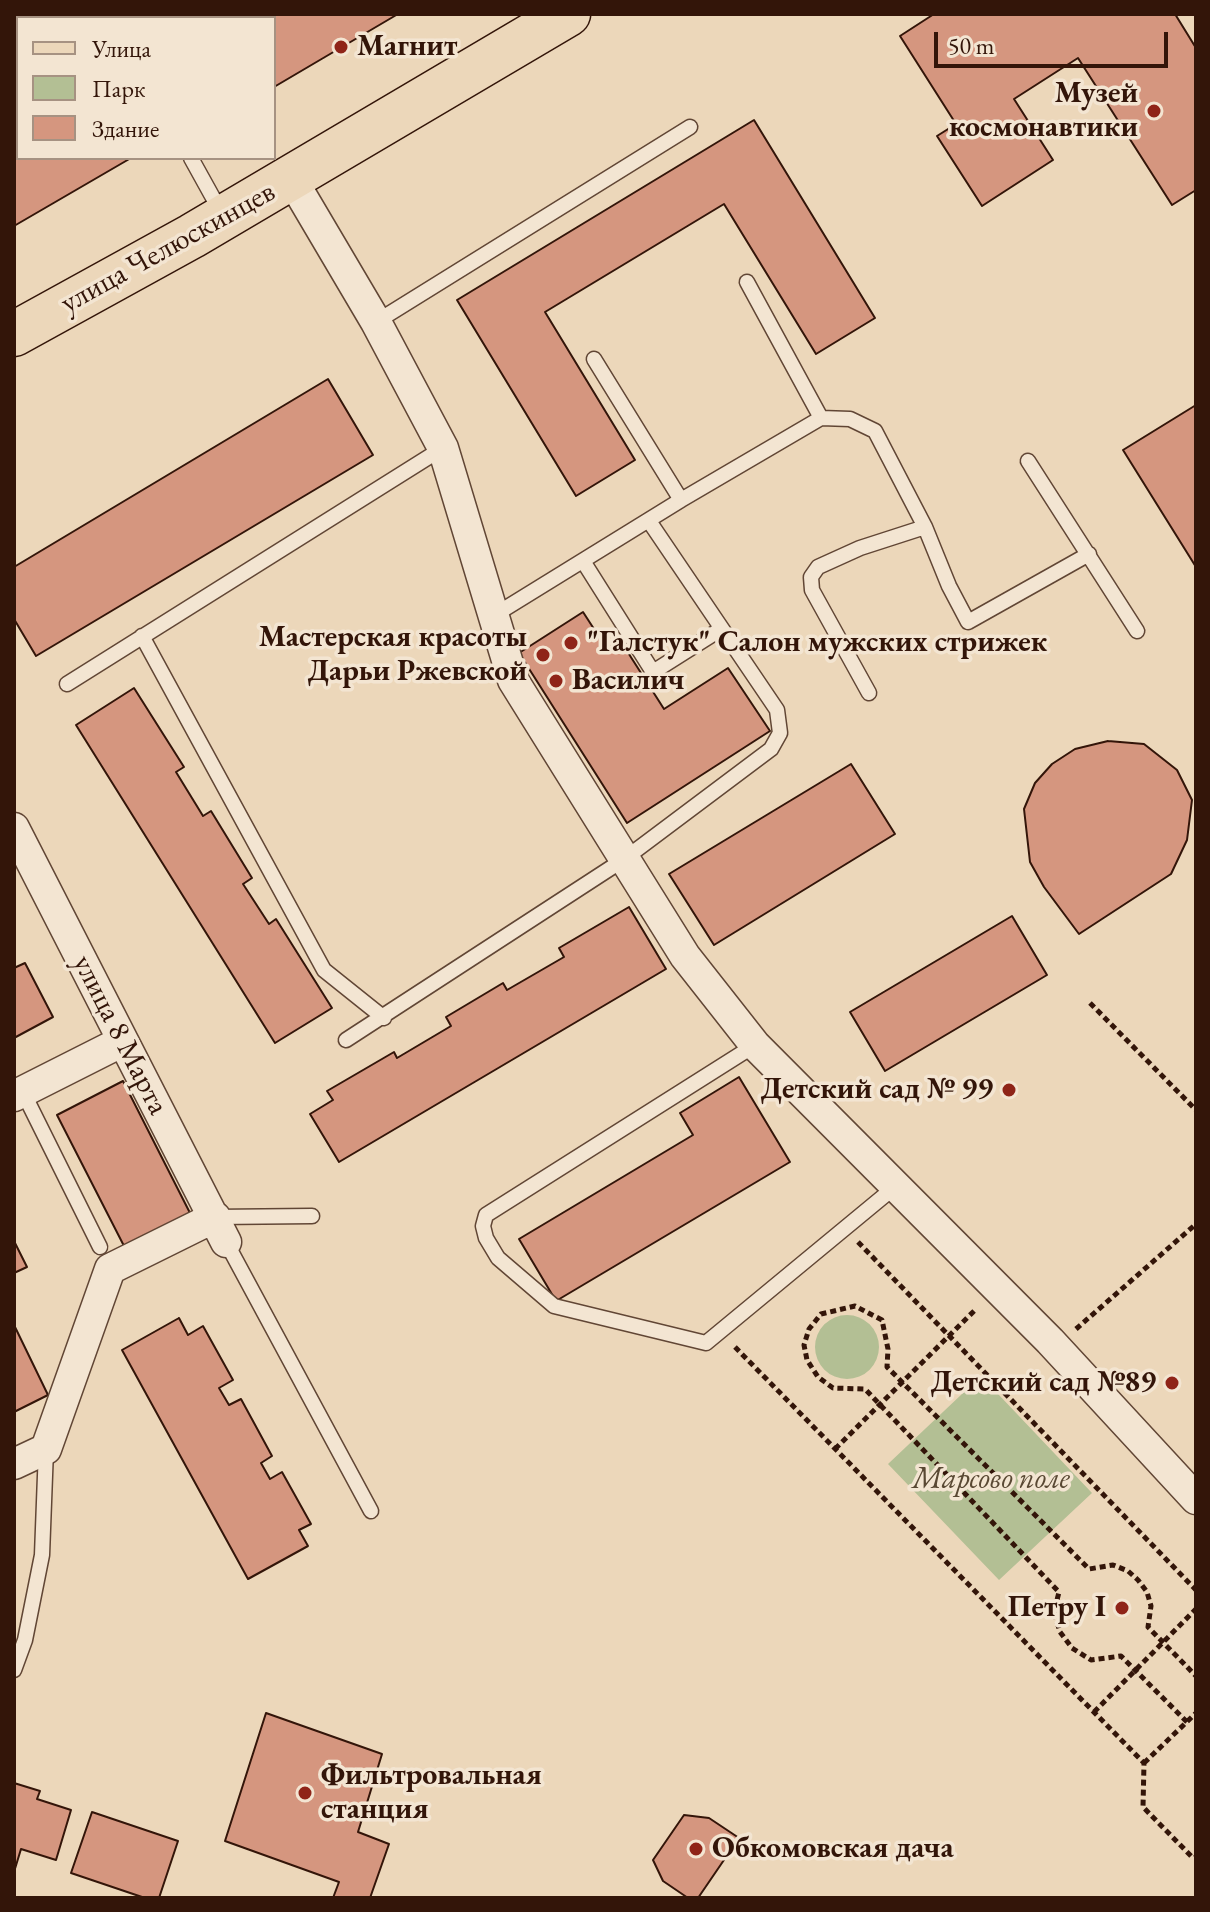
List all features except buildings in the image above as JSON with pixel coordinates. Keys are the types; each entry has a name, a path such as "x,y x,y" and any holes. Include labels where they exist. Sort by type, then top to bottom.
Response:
{"main road":[{"name":"улица Челюскинцев","path":"14,334 291,178 543,25"}],"street":[{"path":"291,178 376,322 443,448 513,680 685,956 755,1045 1055,1347 1196,1499"},
{"name":"улица 8 Марта","path":"14,828 22,865 123,1041 220,1229"},
{"path":"18,1094 123,1041"},
{"path":"14,1464 46,1449 110,1269 220,1229"}],"lane":[{"path":"376,322 690,127"},
{"path":"192,160 224,217"},
{"path":"747,282 821,418"},
{"path":"594,359 681,500"},
{"path":"493,616 821,418 850,419 875,431 925,527 949,586 968,622 1089,554"},
{"path":"67,684 443,448"},
{"path":"1028,461 1137,631"},
{"path":"346,1040 623,860 771,749 780,733 777,710 649,521"},
{"path":"869,693 812,590 811,577 818,567 846,554 925,527"},
{"path":"583,561 653,672 721,629"},
{"path":"142,636 324,970 384,1018"},
{"path":"755,1045 486,1215 483,1226 486,1238 498,1258 554,1306 706,1343 896,1186"},
{"path":"18,1094 100,1247"},
{"path":"312,1216 220,1229 371,1511"},
{"path":"14,1670 25,1640 42,1555 46,1449"}],"path":[{"path":"1090,1003 1196,1110"},
{"path":"1055,1347 1196,1224"},
{"path":"851,1235 1196,1590"},
{"path":"1187,1722 1121,1656 1091,1660 1072,1648 1060,1632 1054,1612 1059,1592 865,1389 833,1388 818,1377 807,1360 804,1345 809,1329 821,1314 855,1306 882,1320 888,1349 887,1367 1089,1569 1113,1565 1128,1571 1138,1580 1147,1592 1151,1606 1148,1627 1196,1676"},
{"path":"835,1449 956,1330"},
{"path":"730,1342 1144,1763 1143,1807 1193,1858 1196,1857"},
{"path":"1094,1712 1196,1609"},
{"path":"1144,1763 1196,1713"}],"green space":[{"path":"847,1315 870,1324 879,1347 870,1370 847,1379 824,1370 815,1347 824,1324"},
{"name":"Марсово поле","path":"981,1376 1092,1493 999,1580 888,1464"}],"place":[{"name":"Магнит","path":"341,47"},
{"name":"Музей космонавтики","path":"1154,111"},
{"name":"\"Галстук\" Салон мужских стрижек","path":"571,643"},
{"name":"Мастерская красоты Дарьи Ржевской","path":"543,655"},
{"name":"Василич","path":"556,681"},
{"name":"Детский сад № 99","path":"1009,1090"},
{"name":"Детский сад №89","path":"1172,1383"},
{"name":"Петру I","path":"1122,1608"},
{"name":"Фильтровальная станция","path":"305,1793"},
{"name":"Обкомовская дача","path":"696,1849"}]}
